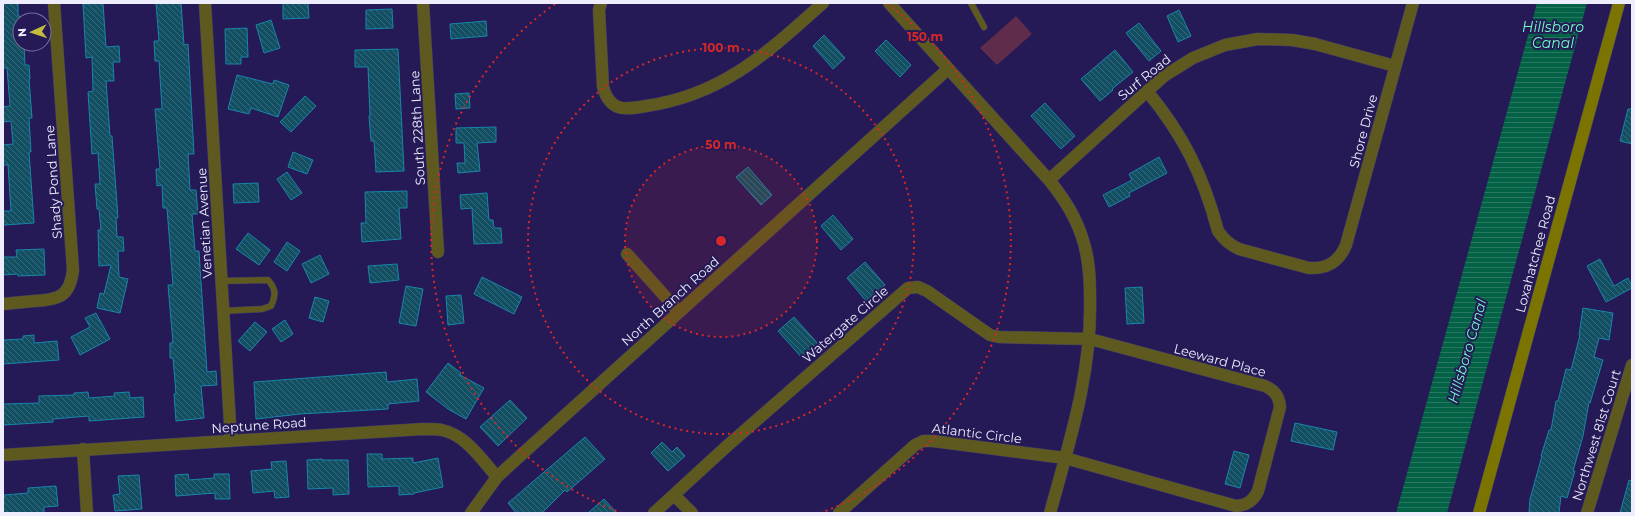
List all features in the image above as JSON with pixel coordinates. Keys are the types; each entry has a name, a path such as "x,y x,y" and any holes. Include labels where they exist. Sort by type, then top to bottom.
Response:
{"main road":[{"name":"Loxahatchee Road","path":"1479,513 1619,3"}],"street":[{"name":"Shady Pond Lane","path":"3,304 54,300 68,289 72,280 73,270 54,3"},
{"name":"Venetian Avenue","path":"205,3 231,441"},
{"name":"South 228th Lane","path":"424,3 438,252"},
{"path":"601,3 599,10 603,87 606,96 616,106 629,109 660,104 691,96 710,88 748,67 773,48 823,3"},
{"path":"889,3 1049,180 1063,198 1074,217 1082,237 1088,259 1090,283 1090,339 1078,412 1050,513"},
{"name":"Shore Drive","path":"1147,91 1165,113 1192,158 1202,178 1218,231 1222,238 1239,249 1309,268 1319,268 1334,262 1343,253 1346,245 1412,3"},
{"name":"Surf Road","path":"1049,180 1147,91 1173,70 1203,53 1225,45 1258,39 1281,39 1315,44 1395,66"},
{"name":"North Branch Road","path":"471,513 498,477 516,459 948,68"},
{"path":"627,254 679,312"},
{"name":"Watergate Circle","path":"654,513 908,288 918,287 927,291 990,335 999,337 1090,339"},
{"name":"Leeward Place","path":"1065,458 1236,506 1245,505 1254,499 1258,491 1280,407 1278,397 1274,391 1265,386 1090,339"},
{"name":"Northwest 81st Court","path":"1587,513 1632,365"},
{"name":"Neptune Road","path":"3,455 423,429 442,430 468,444 498,477"},
{"name":"Atlantic Circle","path":"839,513 915,446 923,441 1065,458"},
{"path":"83,449 87,513"},
{"path":"674,494 692,513"}],"lane":[{"path":"971,3 984,27"},
{"path":"222,281 268,280 274,287 275,297 271,306 262,309 223,311"}],"shaded area":[{"path":"1016,16 1032,34 997,65 980,48"}],"water":[{"name":"Hillsboro Canal","path":"1537,3 1587,3 1447,513 1396,513"}],"building":[{"path":"3,3 18,3 18,12 12,12 12,52 24,52 25,65 29,65 32,118 29,118 31,152 29,152 34,223 4,225 3,211 11,211 8,165 3,165 3,145 13,144 11,121 4,122 3,107 10,106 7,68 3,68"},
{"path":"103,3 106,47 119,46 120,62 113,62 114,81 106,81 118,218 116,218 117,237 123,237 124,251 118,251 119,277 128,279 120,313 97,308 100,293 104,294 111,265 99,266 98,230 101,230 99,209 97,209 95,184 100,184 98,153 92,154 88,92 93,91 92,57 86,58 83,4"},
{"path":"156,3 181,3 184,45 188,44 194,154 188,154 190,190 196,190 198,214 192,214 195,251 199,251 207,372 216,371 217,385 201,386 204,418 176,421 174,394 176,394 173,358 170,358 170,343 173,343 168,285 173,285 167,208 163,208 162,185 157,186 156,169 160,169 155,109 162,109 159,61 155,61 154,41 159,41"},
{"path":"283,3 308,3 309,18 283,19"},
{"path":"392,9 393,28 366,29 366,10"},
{"path":"1179,10 1191,36 1178,42 1167,16"},
{"path":"271,20 280,48 264,53 256,25"},
{"path":"486,21 487,36 451,39 450,24"},
{"path":"1139,23 1161,51 1149,61 1126,33"},
{"path":"247,28 248,57 241,57 241,64 226,64 225,29"},
{"path":"824,35 845,58 833,69 813,46"},
{"path":"886,40 911,65 900,77 875,51"},
{"path":"398,49 404,171 376,172 374,141 371,141 369,116 368,67 355,67 355,50"},
{"path":"1115,50 1133,72 1100,101 1081,79"},
{"path":"237,75 273,84 274,80 289,85 278,117 251,108 249,114 228,109"},
{"path":"469,93 470,108 456,109 455,94"},
{"path":"305,96 316,106 291,132 280,122"},
{"path":"1045,103 1075,136 1061,149 1031,116"},
{"path":"1628,109 1632,109 1632,144 1620,141"},
{"path":"496,127 496,142 477,143 480,171 458,173 457,163 465,163 464,143 456,143 456,128"},
{"path":"293,152 313,160 307,174 288,167"},
{"path":"1159,157 1167,173 1129,193 1130,196 1109,207 1103,195 1132,180 1129,174"},
{"path":"748,167 772,195 761,205 736,177"},
{"path":"287,172 302,193 291,200 277,179"},
{"path":"258,183 259,202 234,203 233,184"},
{"path":"407,191 407,208 399,208 401,239 362,242 361,223 366,223 365,192"},
{"path":"487,193 489,220 493,220 494,228 501,228 502,243 474,244 472,208 461,209 460,195"},
{"path":"833,215 853,239 841,250 821,226"},
{"path":"248,233 270,250 259,265 236,249"},
{"path":"287,242 300,251 287,271 274,262"},
{"path":"44,249 45,275 3,275 3,257 17,257 16,250"},
{"path":"320,255 329,274 311,283 302,264"},
{"path":"1600,259 1614,286 1628,278 1632,286 1632,288 1606,302 1587,266"},
{"path":"865,262 885,285 866,301 847,278"},
{"path":"397,264 399,280 370,283 368,266"},
{"path":"482,277 522,297 514,314 474,294"},
{"path":"406,286 423,289 416,326 399,323"},
{"path":"1142,287 1144,323 1127,324 1125,288"},
{"path":"461,295 464,323 448,325 446,296"},
{"path":"315,297 329,301 323,322 309,318"},
{"path":"1583,308 1613,313 1609,340 1599,338 1594,357 1603,360 1590,403 1589,402 1583,436 1573,471 1575,471 1567,498 1561,496 1559,513 1529,513 1530,499 1541,456 1549,430 1551,430 1556,401 1558,401 1566,369 1571,370 1580,335"},
{"path":"96,313 110,339 80,355 71,337 90,327 85,318"},
{"path":"794,317 819,345 803,359 778,331"},
{"path":"285,320 293,334 281,342 272,329"},
{"path":"255,322 267,332 250,351 238,341"},
{"path":"34,335 34,343 57,341 59,360 3,364 3,340 23,339 23,336"},
{"path":"448,363 461,373 460,375 484,388 466,419 448,409 426,392"},
{"path":"386,372 387,382 417,379 419,401 388,404 388,409 300,414 256,419 254,382"},
{"path":"88,392 89,398 115,396 114,393 129,392 130,398 143,397 144,417 89,421 89,416 53,419 53,422 3,425 3,404 39,403 39,396 74,395 74,393"},
{"path":"510,400 527,418 498,446 480,427"},
{"path":"1295,423 1337,432 1333,450 1291,441"},
{"path":"585,437 605,459 567,492 565,490 542,513 516,513 508,503"},
{"path":"662,442 672,452 677,447 685,456 668,471 651,453"},
{"path":"1234,451 1249,455 1240,488 1225,484"},
{"path":"367,454 382,454 382,459 413,458 413,463 438,458 443,487 414,494 399,495 399,486 368,487"},
{"path":"307,460 348,460 349,494 333,495 333,488 308,489"},
{"path":"286,461 289,497 275,498 274,491 253,493 251,471 272,469 271,462"},
{"path":"188,474 189,480 214,478 214,474 229,474 230,499 215,499 215,493 176,496 175,475"},
{"path":"139,475 142,509 115,511 113,495 120,494 118,476"},
{"path":"1629,480 1632,481 1632,513 1620,513"},
{"path":"56,486 58,506 44,507 44,513 3,513 4,495 28,493 28,488"},
{"path":"604,499 617,513 588,513"}]}
